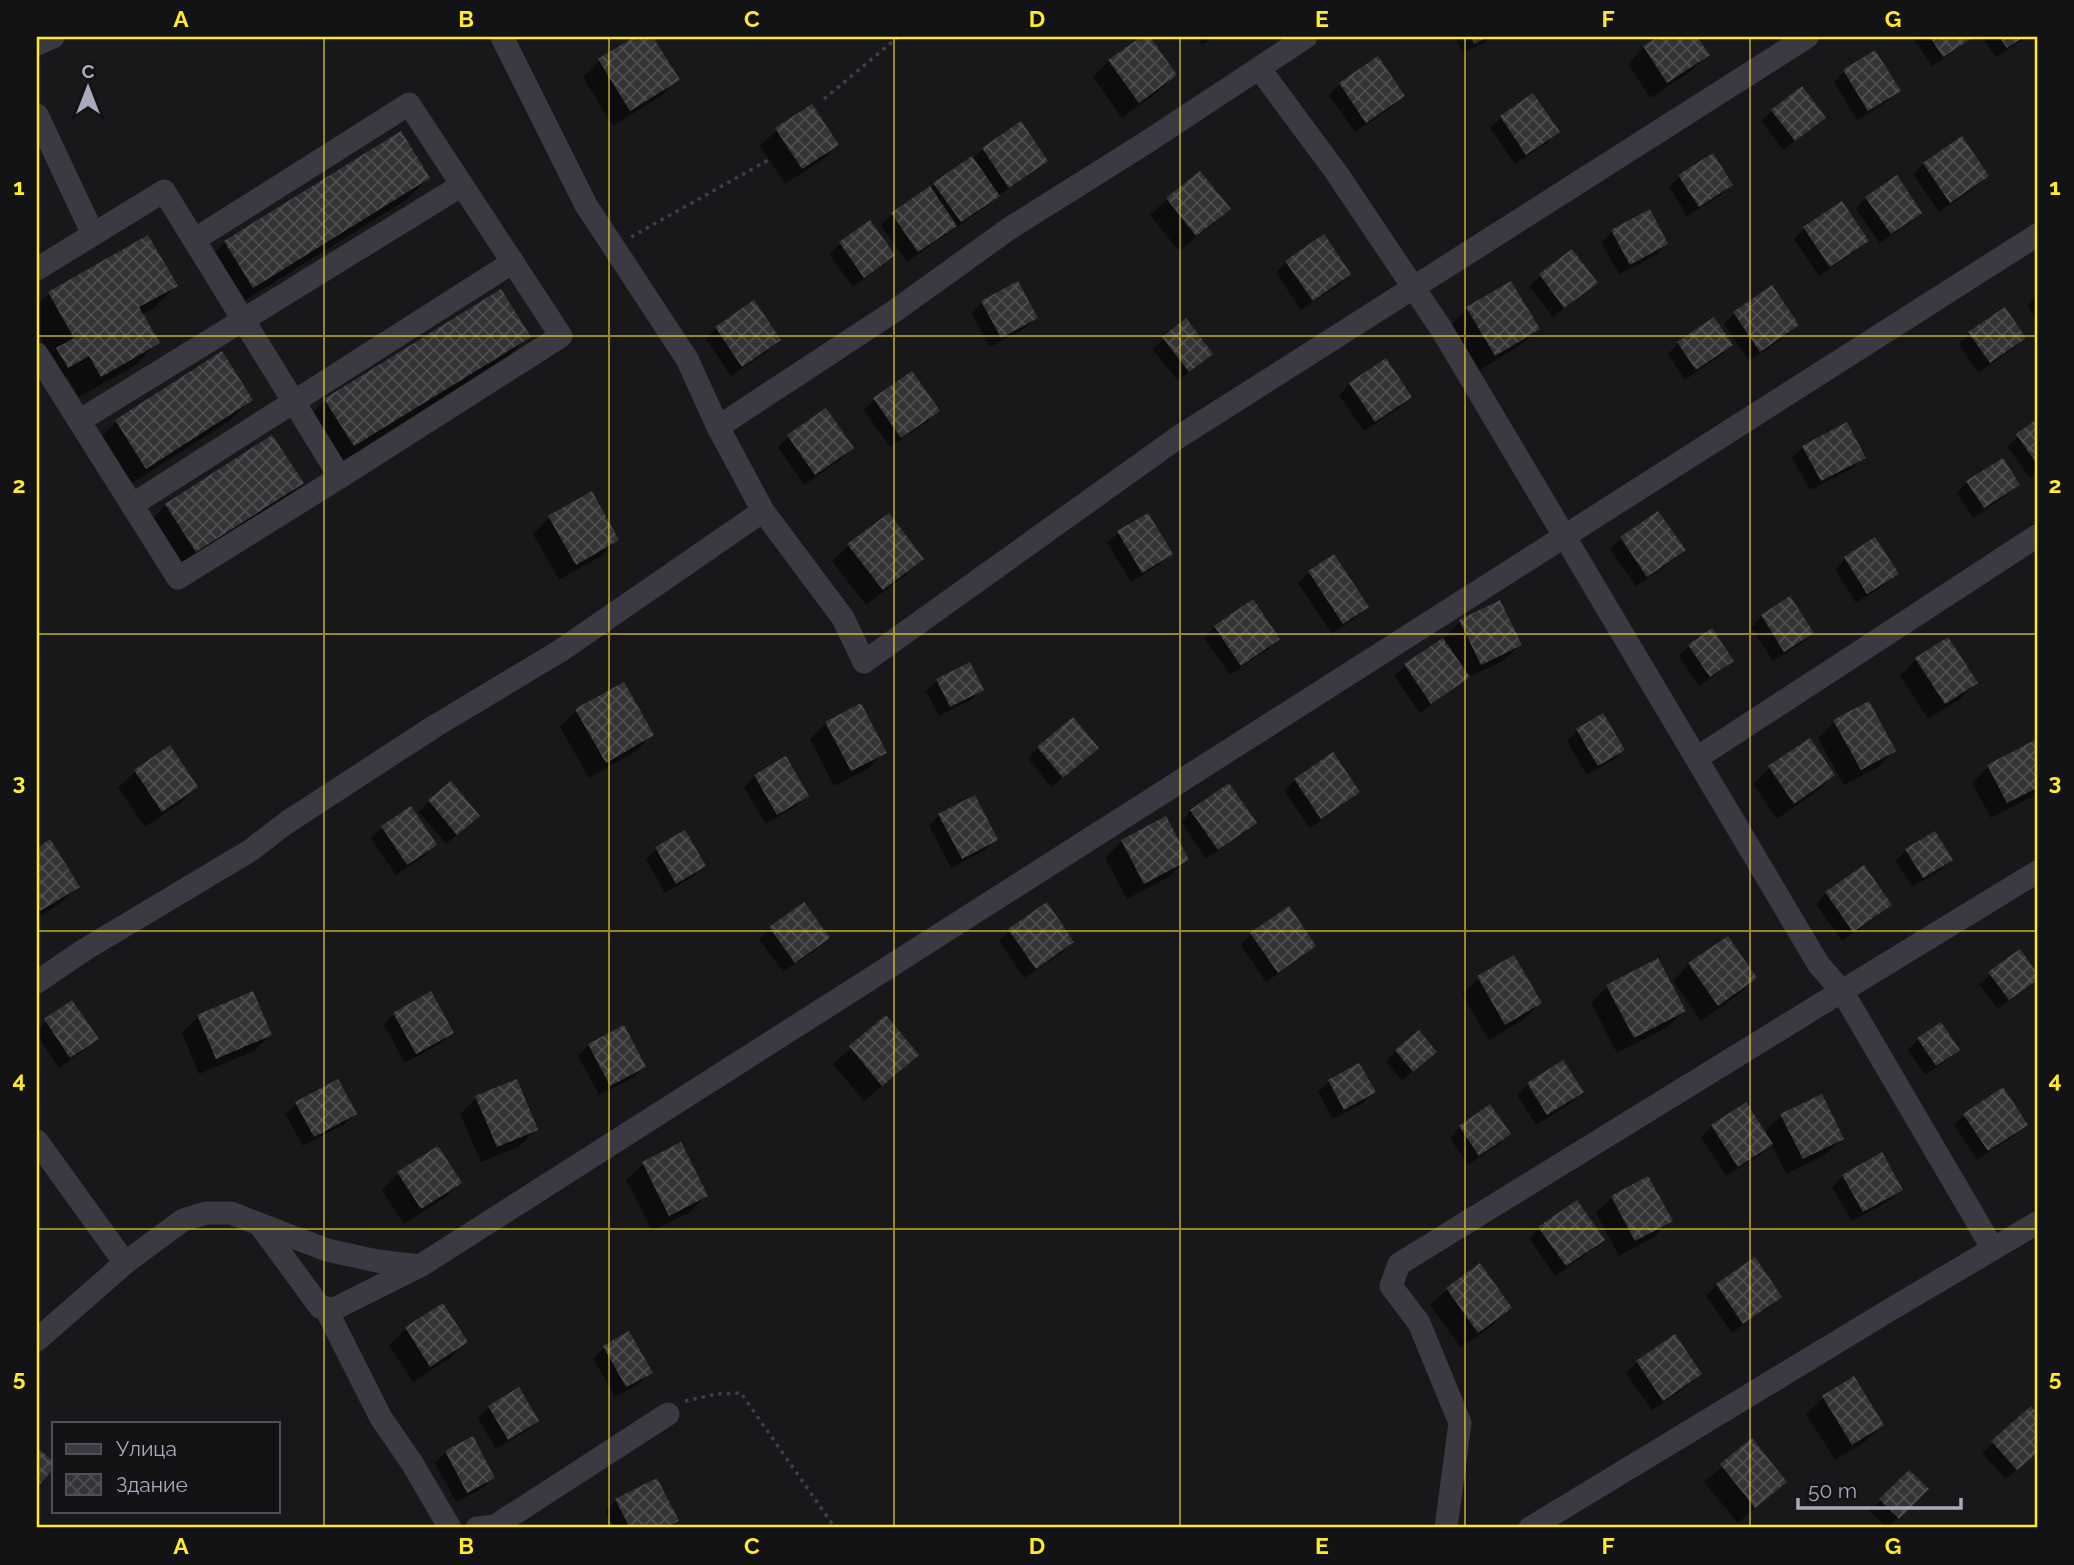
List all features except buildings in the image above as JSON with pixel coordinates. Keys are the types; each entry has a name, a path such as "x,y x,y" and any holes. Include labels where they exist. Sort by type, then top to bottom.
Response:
{"lane":[{"path":"37,44 52,37"},
{"path":"502,37 586,205 687,359 763,511 843,618 864,662 1177,438 1807,37"},
{"path":"719,427 896,310 1010,228 1306,37"},
{"path":"1259,68 1336,172 1442,330 1819,965 1842,991 1993,1249"},
{"path":"37,354 178,578 561,336 409,104 194,240"},
{"path":"37,115 93,234"},
{"path":"79,421 462,185"},
{"path":"37,268 164,191 340,477"},
{"path":"259,1224 320,1307 326,1309 334,1309 420,1266 2037,235"},
{"path":"132,505 513,262"},
{"path":"37,982 84,950 251,850 286,823 435,726 560,652 763,511"},
{"path":"1697,758 2037,536"},
{"path":"1446,1528 1460,1423 1419,1323 1391,1286 1399,1264 2037,872"},
{"path":"37,1141 125,1263"},
{"path":"37,1340 125,1263 183,1220 206,1213 232,1213 327,1250 377,1261 420,1266"},
{"path":"1530,1528 2037,1223"},
{"path":"326,1309 381,1418 412,1463 450,1528"},
{"path":"477,1528 495,1526 668,1414"}],"path":[{"path":"824,99 898,37"},
{"path":"614,247 770,159"},
{"path":"668,1414 686,1400 741,1393 835,1528"}]}
